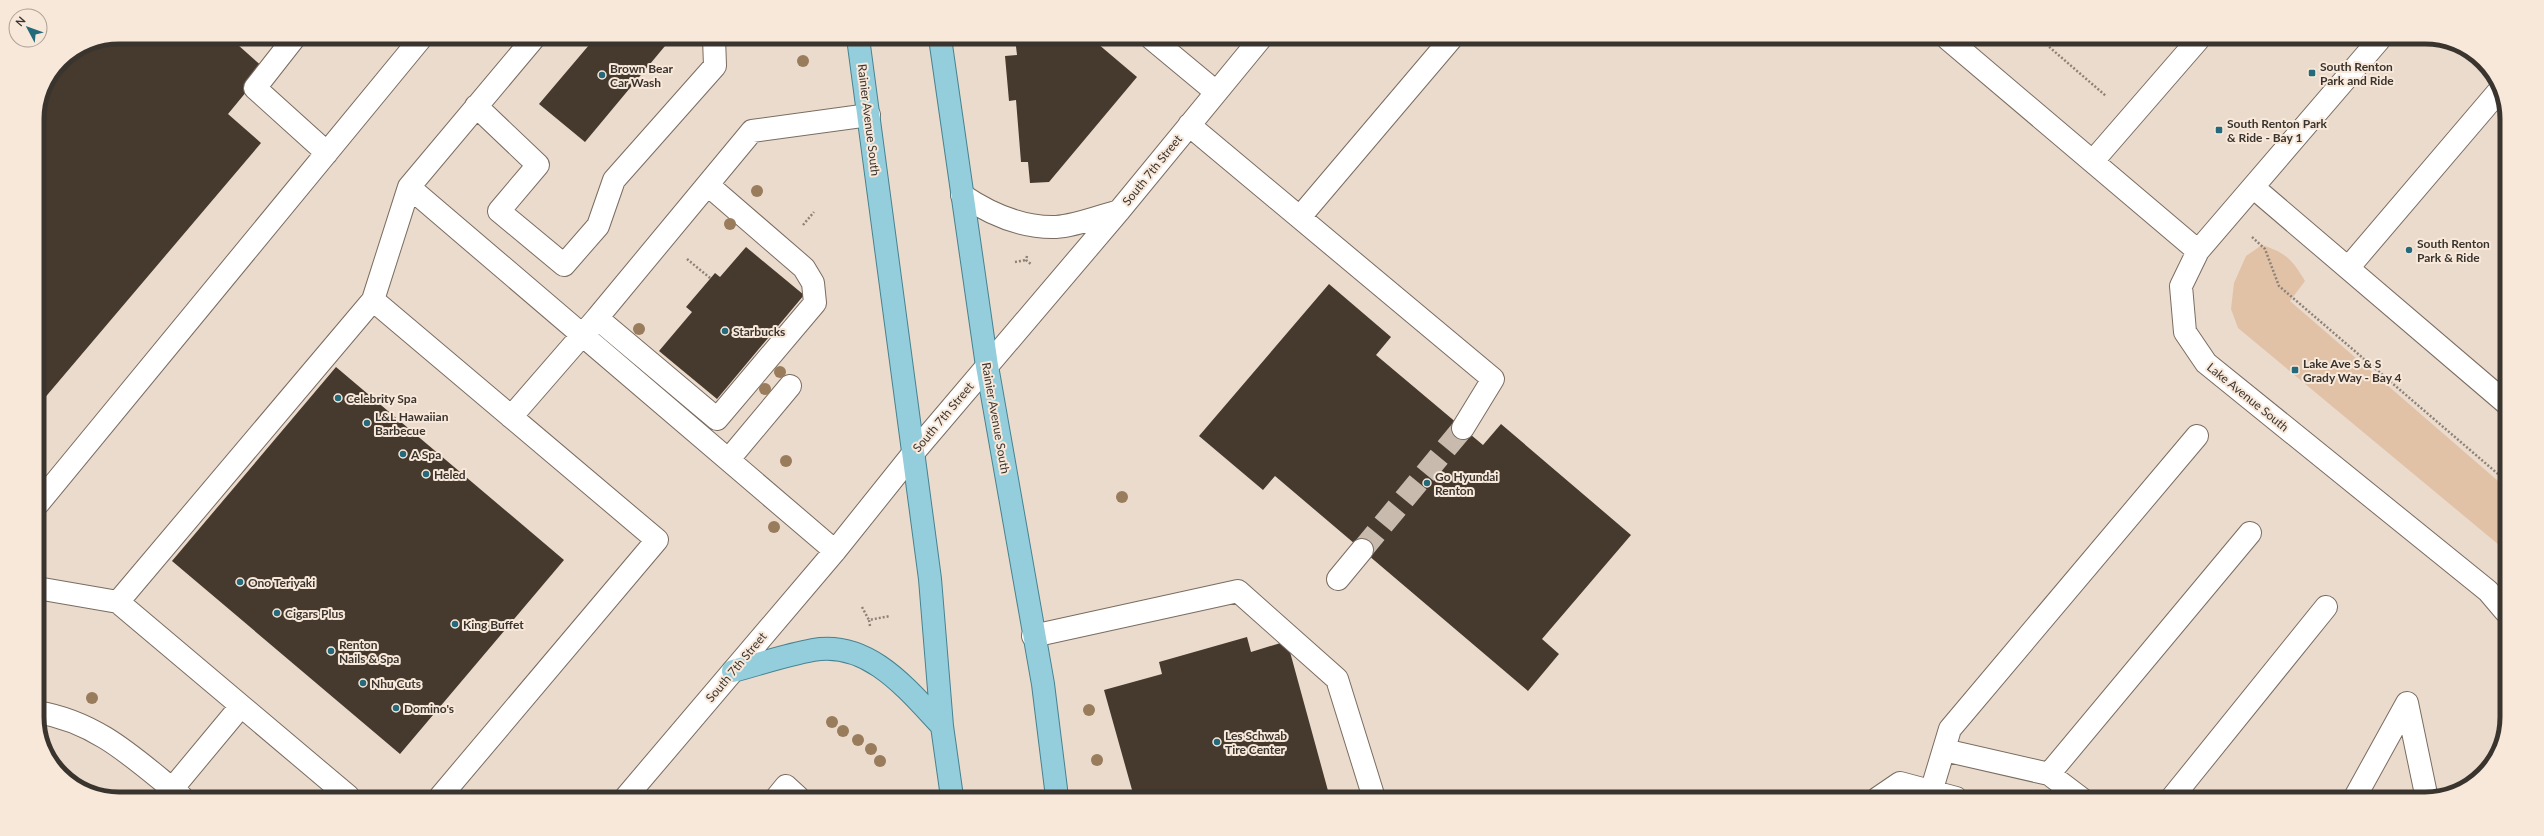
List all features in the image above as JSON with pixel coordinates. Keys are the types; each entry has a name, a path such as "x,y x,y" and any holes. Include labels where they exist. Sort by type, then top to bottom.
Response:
{"main road":[{"name":"Rainier Avenue South","path":"859,44 915,451 930,578 942,726 951,792"},
{"name":"Rainier Avenue South","path":"941,44 987,366 1033,636 1043,684 1056,792"},
{"path":"733,671 814,650 833,649 860,656 870,660 895,677 942,726"}],"street":[{"path":"290,44 255,88 327,153"},
{"path":"44,497 416,44"},
{"path":"118,602 373,300 409,187 529,44"},
{"path":"476,106 538,165 500,211 564,265 598,226 614,180 715,66 714,44"},
{"path":"1158,44 1216,92"},
{"name":"South 7th Street","path":"630,792 835,551 915,451 1119,211 1256,44"},
{"path":"1300,217 1448,44"},
{"path":"1954,44 2198,251"},
{"path":"2093,161 2195,44"},
{"name":"Lake Avenue South","path":"2376,44 2198,251 2181,286 2185,332 2206,363 2488,591 2500,605"},
{"path":"2348,268 2496,95"},
{"path":"510,417 590,326 752,131 869,115"},
{"path":"1189,125 1493,380 1463,428"},
{"path":"409,187 590,326 718,419 815,303 813,283 804,268 708,184"},
{"path":"2253,187 2500,398"},
{"path":"962,195 983,209 1015,222 1057,227 1119,211"},
{"path":"373,300 657,540 444,792"},
{"path":"590,326 729,460 835,551"},
{"path":"729,460 790,386"},
{"path":"1887,792 1900,783 1931,792 1950,729 2197,436"},
{"path":"2049,774 2250,533"},
{"path":"1338,579 1362,550"},
{"path":"44,589 118,602 343,792"},
{"path":"1033,636 1238,591 1337,679 1372,792"},
{"path":"2177,792 2326,607"},
{"path":"2358,792 2407,703 2426,792"},
{"path":"178,792 241,706"},
{"path":"44,713 57,715 98,732 176,792"},
{"path":"1944,750 2049,774 2073,792"},
{"path":"781,792 786,786 793,792"}],"path":[{"path":"2046,44 2131,117"},
{"path":"2228,215 2265,249 2279,286 2500,476"},
{"path":"684,256 710,278"},
{"path":"1015,262 1026,260"},
{"path":"862,607 869,620 871,634"},
{"path":"869,620 890,616"}],"shaded area":[{"path":"2262,245 2283,254 2288,258 2305,281 2290,301 2500,483 2500,546 2238,328 2231,309 2234,283 2246,256"}],"building":[{"path":"237,44 265,69 228,114 261,143 44,399 44,119 45,104 50,90 63,69 77,57 104,45"},
{"name":"Brown Bear Car Wash","path":"590,44 663,44 665,46 585,142 539,104"},
{"path":"1016,44 1098,44 1137,77 1049,182 1030,183 1028,162 1021,162 1016,100 1009,101 1005,56 1017,55"},
{"name":"Starbucks","path":"746,247 804,295 717,399 659,351 692,312 686,307 715,273 720,277"},
{"name":"Go Hyundai Renton","path":"1329,284 1391,337 1376,355 1483,445 1501,424 1631,535 1542,639 1559,654 1528,691 1275,476 1263,490 1199,436"},
{"path":"336,367 564,560 400,754 172,561"},
{"name":"Les Schwab Tire Center","path":"1247,637 1251,652 1287,641 1328,792 1133,792 1104,690 1162,674 1159,662"}],"tunnel":[{"path":"1362,550 1463,428"}],"place":[{"name":"South Renton Park and Ride","path":"2312,73"},
{"name":"Brown Bear Car Wash","path":"602,75"},
{"name":"South Renton Park & Ride - Bay 1","path":"2219,130"},
{"name":"South Renton Park & Ride","path":"2409,250"},
{"name":"Starbucks","path":"725,331"},
{"name":"Lake Ave S & S Grady Way - Bay 4","path":"2295,370"},
{"name":"Celebrity Spa","path":"338,398"},
{"name":"L&L Hawaiian Barbecue","path":"367,423"},
{"name":"A Spa","path":"403,454"},
{"name":"Heled","path":"426,474"},
{"name":"Go Hyundai Renton","path":"1427,483"},
{"name":"Ono Teriyaki","path":"240,582"},
{"name":"Cigars Plus","path":"277,613"},
{"name":"King Buffet","path":"455,624"},
{"name":"Renton Nails & Spa","path":"331,651"},
{"name":"Nhu Cuts","path":"363,683"},
{"name":"Domino's","path":"396,708"},
{"name":"Les Schwab Tire Center","path":"1217,742"}]}
